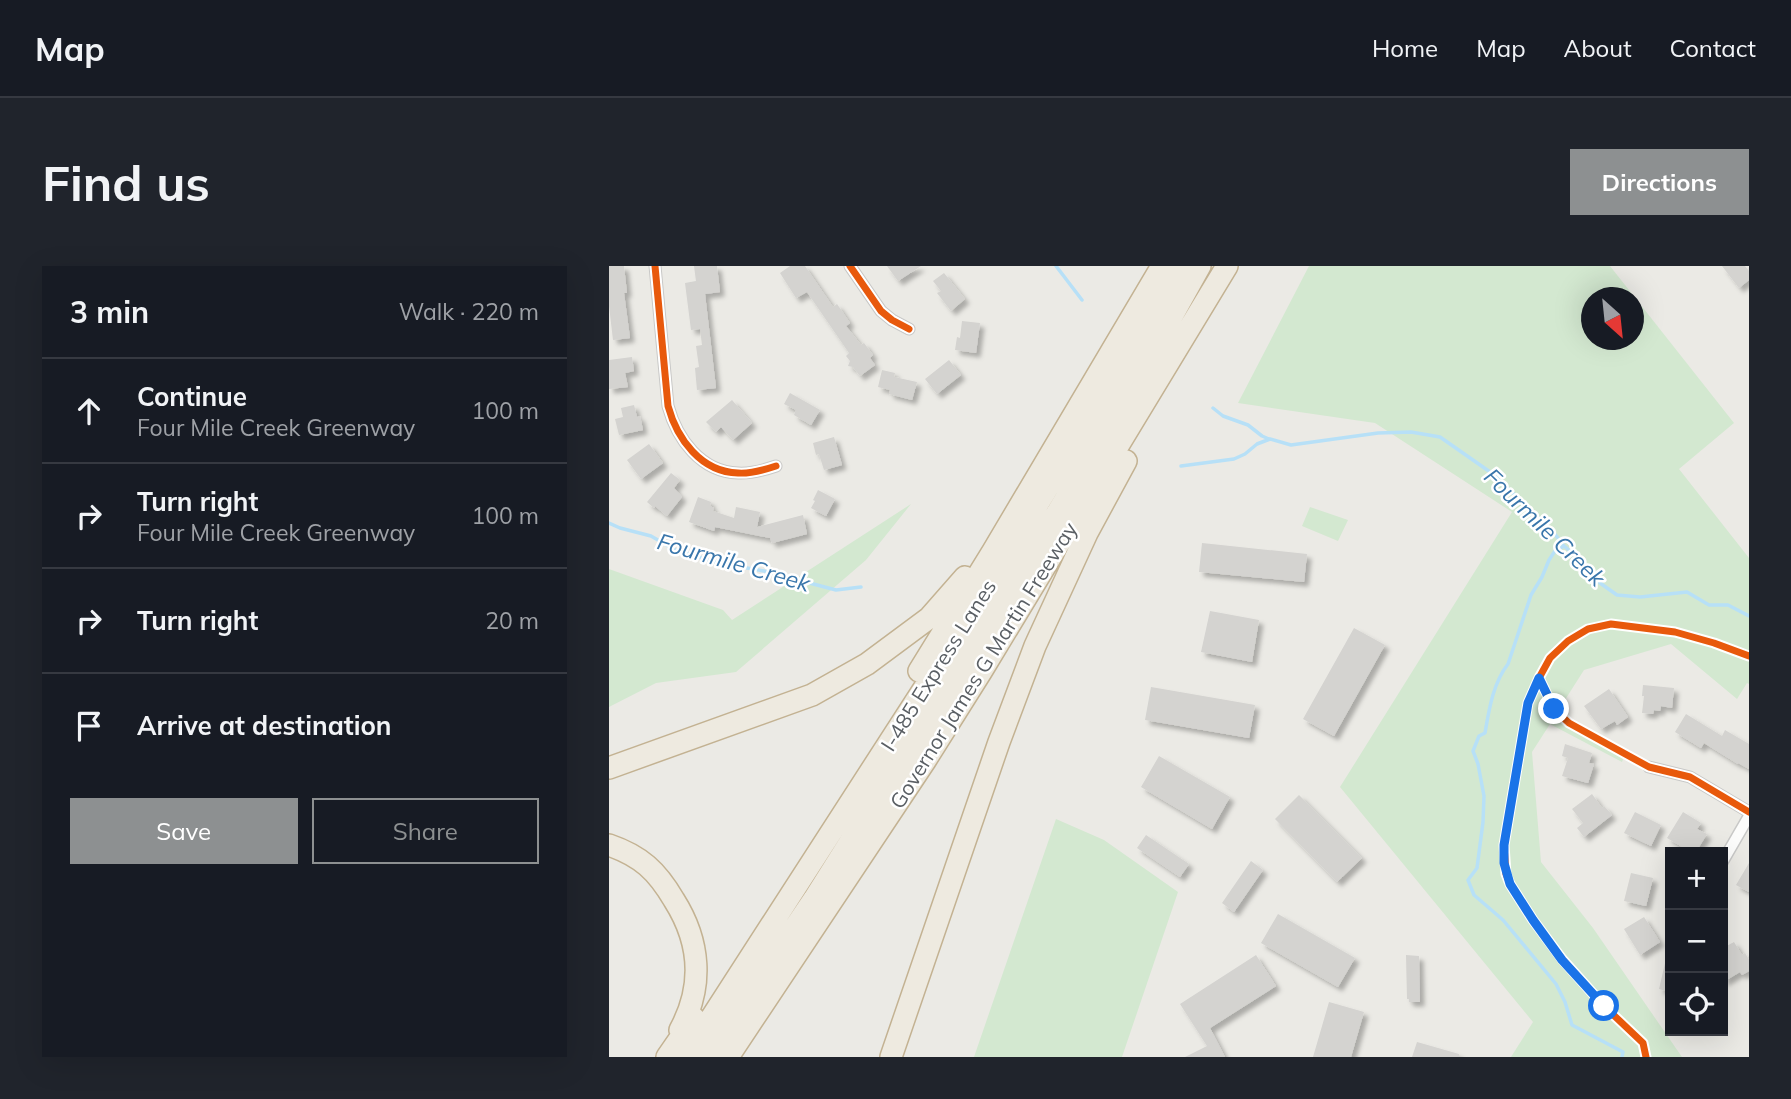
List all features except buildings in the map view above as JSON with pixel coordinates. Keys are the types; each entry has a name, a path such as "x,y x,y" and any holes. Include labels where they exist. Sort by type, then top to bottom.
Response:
{"highway":[{"path":"666,1057 873,747 1162,266"},
{"name":"I-485 Express Lanes","path":"686,1057 965,625 1181,266"},
{"name":"I-485 Express Lanes","path":"708,1057 814,899 1056,513 1150,356 1200,266"},
{"name":"Governor James G Martin Freeway","path":"728,1057 925,761 1227,266"},
{"path":"891,1057 999,742 1035,646 1087,533 1157,403 1167,367"},
{"path":"609,768 813,695 867,664 929,618 1022,503"},
{"path":"609,845 627,851 648,865 662,880 687,922 694,944 697,969 693,992 685,1020 666,1057"}],"street":[{"path":"655,266 668,407 674,427 697,456 724,471 740,473 776,466"},
{"path":"850,266 881,311 909,329"},
{"path":"1649,767 1690,777 1749,814 1728,852"}],"green space":[{"path":"1309,266 1610,266 1627,287 1581,287 1581,350 1644,350 1644,309 1734,423 1679,469 1749,558 1749,684 1747,683 1737,699 1671,644 1584,670 1556,714 1626,752 1622,762 1550,724 1532,752 1541,862 1593,928 1682,1057 1511,1057 1533,1022 1340,787 1512,512 1375,423 1238,403"},
{"path":"911,504 866,560 736,672 656,683 609,707 609,569 723,610 732,620"},
{"path":"1310,507 1348,520 1338,541 1302,526"},
{"path":"1056,819 1104,840 1178,892 1122,1057 974,1057"}],"waterway":[{"path":"1056,266 1082,300"},
{"path":"1213,408 1223,416 1248,425 1269,439"},
{"name":"Fourmile Creek","path":"1181,466 1234,459 1270,439 1291,445 1378,433 1411,432 1440,437 1493,474 1581,560 1600,583 1617,595 1640,597 1687,592 1709,605 1728,605 1749,616"},
{"name":"Fourmile Creek","path":"609,523 651,536 675,550 719,563 764,571 836,590 861,587"},
{"path":"1564,546 1555,551 1531,595 1508,664 1495,688 1485,733 1479,736 1473,751 1484,796 1483,822 1477,868 1468,880 1474,895 1503,920 1556,984 1572,1025 1623,1052 1622,1057"}],"cycle path":[{"path":"655,266 668,406 684,441 702,460 725,471 748,473 776,466"},
{"path":"850,266 881,311 909,329"},
{"path":"1646,1057 1643,1043 1604,1006 1562,959 1533,920 1506,874 1504,845 1528,703 1550,658 1568,641 1588,629 1611,624 1675,632 1749,656"},
{"path":"1539,678 1554,709 1569,723 1649,767 1690,777 1749,812"}],"route":[{"path":"1554,709 1539,678 1528,703 1504,845 1504,863 1510,884 1533,920 1562,960 1604,1006"}]}
